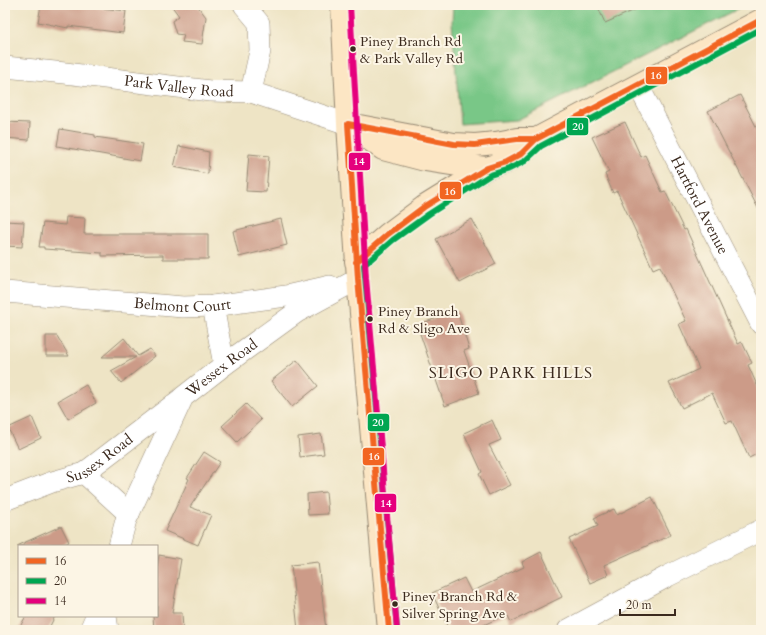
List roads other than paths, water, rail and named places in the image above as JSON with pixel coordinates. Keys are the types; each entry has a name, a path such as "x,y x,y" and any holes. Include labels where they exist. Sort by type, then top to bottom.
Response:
{"street":[{"path":"244,5 259,23 260,51 251,92"},
{"path":"342,5 357,271 389,630"},
{"path":"357,271 388,234 424,207 487,168 506,162 521,154 536,139 761,20"},
{"name":"Park Valley Road","path":"5,67 210,91 251,92 348,124"},
{"name":"Hartford Avenue","path":"638,85 761,324"},
{"path":"348,124 454,144 476,145 517,139 536,139"},
{"path":"348,124 382,149 425,160 487,168"},
{"name":"Belmont Court","path":"5,292 183,307 213,306 286,296 357,271"},
{"name":"Wessex Road","path":"118,545 128,514 183,397 224,364 296,312 357,271"},
{"path":"213,306 224,364"},
{"name":"Sussex Road","path":"5,500 84,473 183,397"},
{"path":"84,473 128,514"},
{"path":"568,630 668,576 761,530"},
{"path":"90,630 96,617"},
{"path":"106,617 108,630"}],"place":[{"name":"Piney Branch Rd & Park Valley Rd","path":"353,49"},
{"name":"Piney Branch Rd & Sligo Ave","path":"370,319"},
{"name":"Piney Branch Rd & Silver Spring Ave","path":"395,604"}],"district":[{"name":"SLIGO PARK HILLS","path":"511,372"}]}
